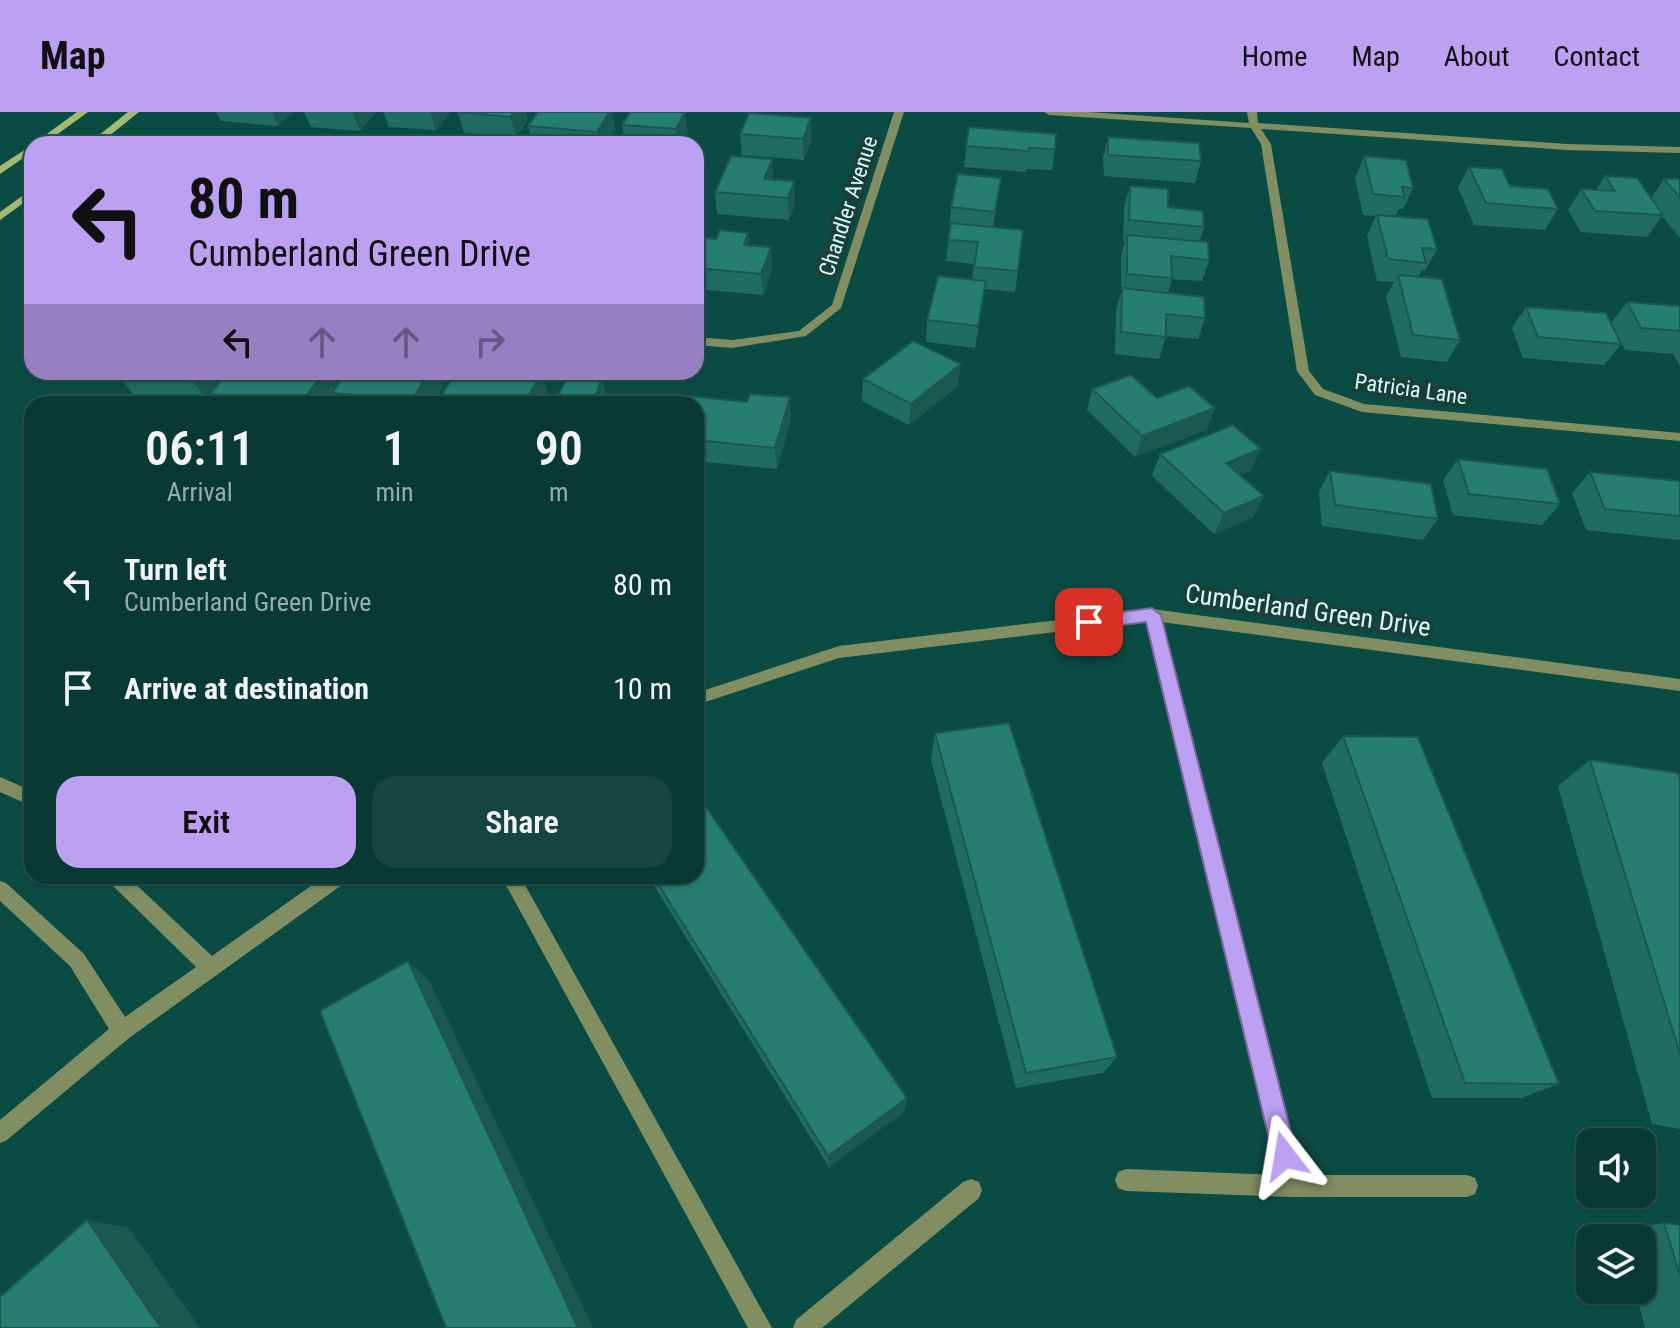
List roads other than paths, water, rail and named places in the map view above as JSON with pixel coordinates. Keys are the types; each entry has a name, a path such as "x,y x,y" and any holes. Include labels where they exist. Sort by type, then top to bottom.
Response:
{"main road":[{"path":"49,136 83,112"},
{"path":"103,136 134,112"},
{"path":"0,171 24,154"},
{"path":"0,217 24,198"}],"street":[{"name":"Chandler Avenue","path":"704,342 732,344 802,334 837,306 899,112"},
{"path":"1049,112 1553,146 1680,150"},
{"name":"Patricia Lane","path":"1252,112 1254,126 1266,144 1303,371 1319,392 1362,408 1680,437"},
{"path":"1152,615 1293,1186"},
{"name":"Cumberland Green Drive","path":"704,696 839,652 1152,615 1680,685"},
{"path":"0,784 24,795"},
{"path":"123,884 210,967"},
{"path":"0,1133 122,1031 329,884"},
{"path":"514,884 761,1328"},
{"path":"0,889 77,960 122,1031"},
{"path":"1126,1180 1293,1186 1467,1186"},
{"path":"804,1328 971,1190"}]}
